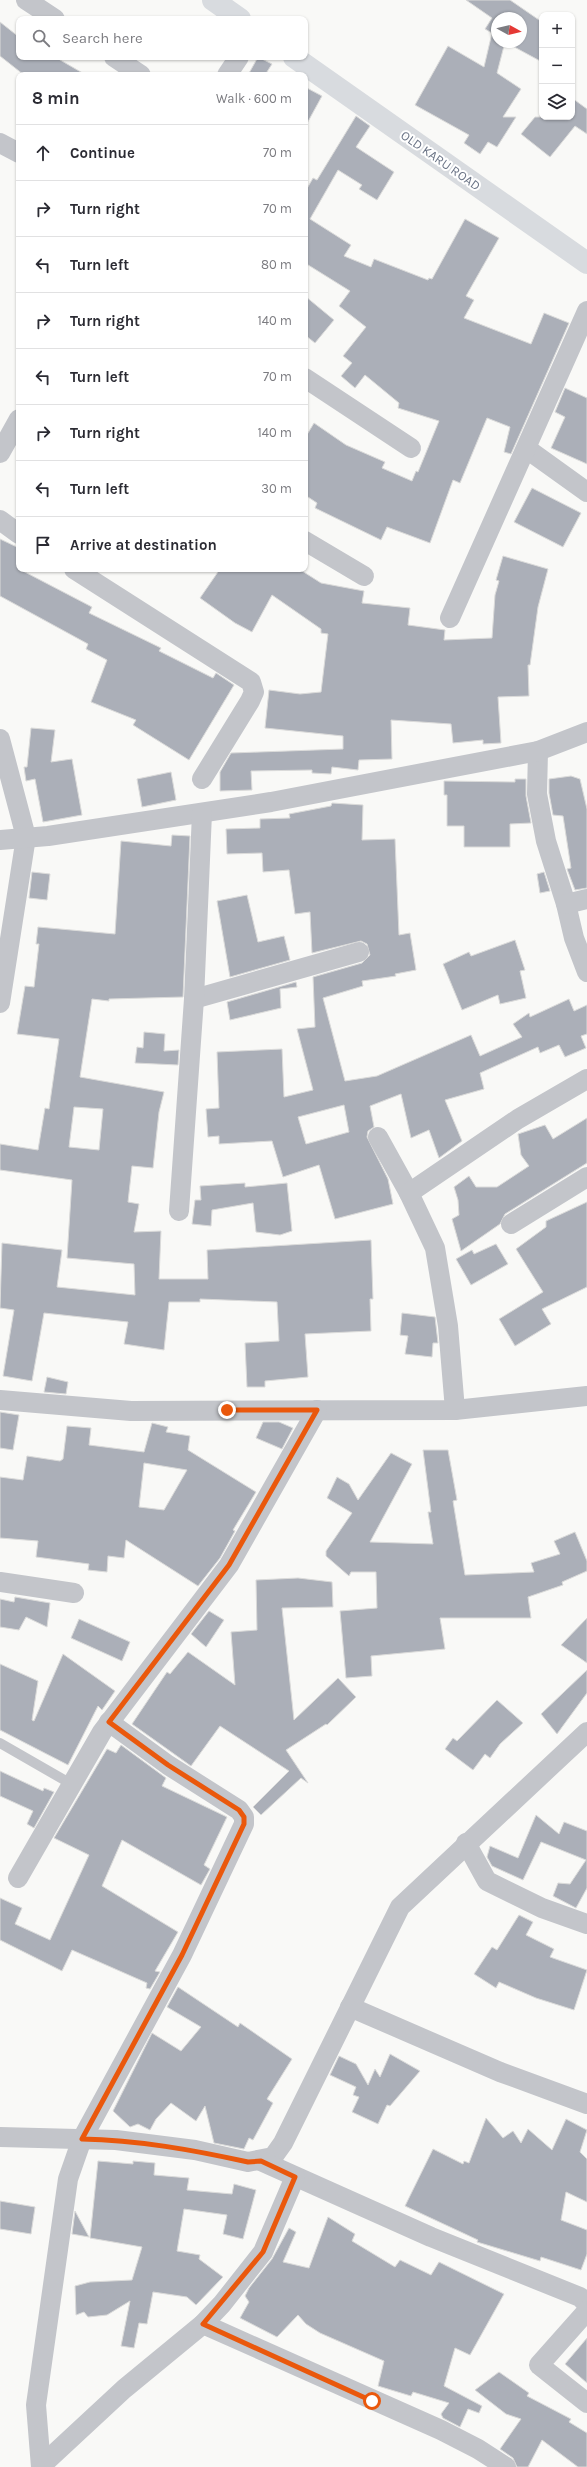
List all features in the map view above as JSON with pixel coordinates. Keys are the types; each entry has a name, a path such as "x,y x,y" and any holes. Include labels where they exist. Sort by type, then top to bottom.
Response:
{"main road":[{"path":"213,0 236,16"},
{"name":"OLD KARU ROAD","path":"298,60 586,260"}],"street":[{"path":"26,0 50,16"},
{"path":"118,60 136,72"},
{"path":"229,72 237,60"},
{"path":"0,143 16,151"},
{"path":"450,618 527,449 587,311"},
{"path":"308,380 412,448"},
{"path":"0,452 16,424"},
{"path":"527,449 587,492"},
{"path":"0,520 16,532"},
{"path":"308,543 364,576"},
{"path":"79,572 251,682 254,692 250,701 202,779"},
{"path":"0,840 271,802 538,751 587,732"},
{"path":"0,739 26,837 0,1003"},
{"path":"538,751 537,794 546,841 566,904 574,938 587,972"},
{"path":"179,1211 194,999 202,812"},
{"path":"566,904 587,899"},
{"path":"194,999 359,952"},
{"path":"409,1193 518,1119 587,1079"},
{"path":"378,1137 409,1193 435,1248 441,1273 448,1326 455,1410"},
{"path":"511,1224 587,1177"},
{"path":"0,1400 131,1411 455,1410 587,1396"},
{"path":"18,1878 73,1785 102,1732 229,1565 317,1410"},
{"path":"0,1582 74,1593"},
{"path":"41,2467 36,2404 68,2179 82,2139 182,1955 244,1824 244,1817 239,1810 168,1765 109,1722"},
{"path":"0,2137 116,2140 153,2144 248,2162 261,2161 273,2157 283,2143 400,1907 466,1843 587,1732"},
{"path":"466,1843 487,1881 542,1908 587,1924"},
{"path":"350,2007 500,2072 587,2104"},
{"path":"261,2161 431,2236 580,2297 587,2304"},
{"path":"41,2467 124,2389 203,2324 263,2252 295,2177"},
{"path":"587,2311 539,2365 587,2403"},
{"path":"203,2324 441,2430 478,2449 506,2467"}],"lane":[{"path":"0,1743 73,1785"}],"building":[{"path":"466,0 510,0 539,20 539,60 516,48 527,48 527,12 491,12 491,17"},
{"path":"491,20 491,32 485,29"},
{"path":"0,22 16,35 16,60 60,60 81,72 20,72 0,56"},
{"path":"491,37 491,48 503,48 497,73 521,89 503,117 516,117 497,147 488,142 480,154 464,143 469,135 415,105 448,46 484,67"},
{"path":"256,60 264,60 272,64 267,72 250,72"},
{"path":"308,89 322,96 308,122"},
{"path":"575,100 587,109 587,134 575,126 550,157 521,134 535,117 539,117 539,120 575,120"},
{"path":"356,116 370,126 356,147 394,172 377,200 359,189 362,185 338,170 310,219 351,245 344,256 371,267 374,259 428,280 429,278 432,279 465,219 499,238 466,296 474,300 464,318 531,344 544,313 569,323 511,454 504,452 510,427 487,418 460,483 453,480 430,543 387,527 381,540 315,508 317,503 308,497 308,433 314,423 346,445 385,462 382,468 412,481 416,471 418,472 439,421 398,408 399,403 365,375 355,388 341,376 352,363 343,356 366,327 339,306 350,291 308,265 308,187 313,178 317,180"},
{"path":"308,298 334,320 315,343 308,337"},
{"path":"565,388 587,398 587,464 551,448 565,417 555,412"},
{"path":"532,488 581,513 563,547 514,522"},
{"path":"0,539 16,547 16,572 25,572 92,607 89,613 161,648 159,651 213,678 216,673 234,685 189,760 133,725 136,720 91,702 107,660 86,649 88,644 0,596"},
{"path":"503,556 548,569 538,607 530,665 528,665 529,696 498,697 501,743 483,744 483,740 453,743 451,724 391,720 392,759 359,760 358,770 332,767 331,774 312,773 312,770 251,771 252,790 220,791 220,772 231,753 343,749 343,736 265,728 269,690 300,694 321,692 328,634 321,633 321,629 272,595 252,632 235,623 200,598 218,572 304,572 321,583 364,591 362,603 410,608 408,625 445,630 444,640 492,638 495,595 499,581 496,580"},
{"path":"31,728 55,730 51,762 72,759 82,815 43,822 35,779 26,781 24,767 27,767"},
{"path":"171,772 176,800 142,807 137,779"},
{"path":"571,776 580,779 587,809 587,888 575,890 567,869 571,868 563,816 553,815 549,793 549,779"},
{"path":"515,779 526,779 526,796 531,823 510,824 510,847 464,847 464,826 447,826 447,795 444,795 444,781 515,782"},
{"path":"332,803 363,805 362,840 395,839 399,935 410,933 416,970 395,974 396,976 362,981 363,986 323,998 345,1081 377,1076 471,1035 480,1056 522,1037 513,1024 529,1013 530,1017 569,999 574,1011 587,1005 587,1034 581,1036 586,1048 565,1057 559,1045 540,1053 538,1047 480,1073 484,1089 445,1100 462,1141 439,1158 429,1130 411,1138 401,1094 370,1106 374,1127 368,1131 367,1137 388,1179 393,1204 335,1219 319,1165 283,1177 272,1141 219,1144 219,1136 208,1137 206,1109 219,1108 217,1052 282,1049 284,1097 313,1090 297,1029 315,1027 313,977 362,963 370,955 367,944 361,941 312,953 310,912 295,914 289,870 263,872 262,853 227,854 226,829 260,828 260,819 290,818 289,814 331,806","holes":["344,1105 349,1132 306,1144 298,1117"]},
{"path":"172,835 190,836 183,997 109,999 109,1001 92,999 80,1077 164,1092 159,1112 153,1168 132,1166 128,1202 139,1204 134,1232 161,1231 159,1279 208,1279 207,1250 371,1240 373,1299 370,1299 371,1331 305,1334 308,1377 265,1381 265,1387 247,1387 245,1343 279,1341 277,1302 200,1299 200,1302 169,1302 164,1350 124,1344 128,1322 44,1313 32,1381 3,1376 14,1310 0,1308 2,1243 62,1250 57,1287 135,1295 134,1264 67,1258 72,1180 0,1170 0,1144 38,1150 45,1108 49,1109 59,1039 17,1034 25,986 34,987 39,944 36,944 38,927 115,934 121,841 171,846","holes":["74,1107 103,1109 99,1150 69,1147"]},
{"path":"32,872 50,874 47,900 29,898"},
{"path":"544,872 550,891 540,893 537,874"},
{"path":"247,895 258,942 284,936 290,960 230,977 217,901"},
{"path":"515,940 525,970 520,971 526,998 500,1004 498,995 462,1010 443,964 469,952 471,956"},
{"path":"296,982 297,987 280,989 281,1008 230,1020 227,1002"},
{"path":"144,1032 165,1034 164,1051 179,1050 178,1065 135,1063 137,1047 143,1048"},
{"path":"587,1118 587,1163 505,1214 500,1224 461,1251 452,1219 459,1215 458,1200 454,1187 469,1176 476,1187 497,1187 529,1166 521,1155 518,1134 545,1125 553,1139"},
{"path":"245,1183 245,1187 287,1183 292,1231 280,1235 256,1232 253,1203 212,1210 211,1226 192,1224 195,1200 201,1200 200,1186"},
{"path":"587,1202 587,1287 542,1309 551,1324 515,1346 499,1319 543,1292 516,1249 546,1227 546,1221"},
{"path":"496,1244 508,1264 471,1285 456,1259 472,1250 474,1254"},
{"path":"402,1313 435,1317 438,1343 433,1343 432,1357 405,1354 408,1336 400,1335"},
{"path":"47,1377 68,1382 66,1394 44,1392"},
{"path":"0,1412 19,1415 13,1450 0,1448"},
{"path":"263,1422 279,1422 293,1428 282,1449 256,1438"},
{"path":"152,1423 168,1427 166,1432 190,1436 188,1450 256,1492 233,1530 235,1531 220,1558 198,1586 126,1540 124,1558 108,1556 107,1572 88,1570 89,1564 36,1557 38,1541 0,1538 0,1477 23,1480 27,1456 60,1461 63,1459 67,1426 91,1428 89,1445 144,1452","holes":["144,1463 187,1470 164,1510 139,1507"]},
{"path":"423,1450 448,1450 457,1500 453,1501 465,1575 534,1572 531,1563 560,1554 554,1541 575,1532 587,1561 587,1571 562,1582 563,1585 528,1597 531,1618 440,1618 445,1649 371,1656 372,1676 346,1678 340,1611 377,1608 376,1572 351,1572 349,1576 326,1556 326,1551 352,1513 327,1498 337,1477 349,1484 358,1500 391,1453 412,1464 370,1542 433,1544 428,1512 431,1512"},
{"path":"298,1578 332,1582 333,1607 282,1608 294,1720 338,1678 356,1697 327,1725 326,1724 286,1750 308,1783 301,1778 261,1815 253,1807 289,1771 220,1726 191,1766 132,1724 167,1672 170,1674 188,1652 235,1685 231,1632 257,1630 256,1580"},
{"path":"15,1597 50,1603 47,1627 26,1617 19,1630 0,1627 0,1599 14,1602"},
{"path":"209,1611 224,1620 206,1647 191,1634"},
{"path":"587,1618 587,1663 561,1645"},
{"path":"79,1619 130,1642 122,1661 71,1638"},
{"path":"63,1654 115,1691 102,1710 98,1706 68,1765 0,1730 0,1664 38,1681 32,1720 34,1721"},
{"path":"587,1670 587,1693 557,1734 541,1714"},
{"path":"497,1700 523,1723 500,1744 490,1758 485,1754 473,1770 445,1749 453,1738 457,1741"},
{"path":"121,1745 166,1778 162,1786 227,1817 204,1865 210,1869 201,1885 122,1840 102,1886 178,1932 155,1971 160,1972 150,1989 146,1988 147,1983 72,1950 62,1971 0,1940 0,1898 22,1908 15,1924 50,1940 89,1855 54,1838 107,1749 116,1753"},
{"path":"0,1771 43,1791 44,1788 54,1792 34,1828 27,1824 33,1811 0,1796"},
{"path":"536,1815 559,1834 564,1822 587,1831 587,1888 576,1908 553,1896 558,1883 570,1884 586,1860 541,1842 523,1880 492,1866 487,1857 490,1846 518,1858"},
{"path":"519,1915 533,1922 526,1935 554,1949 550,1957 587,1970 574,2010 536,1998 499,1982 496,1988 474,1974 492,1947 497,1950"},
{"path":"178,1987 238,2027 240,2023 292,2059 267,2099 273,2103 253,2140 249,2138 244,2149 214,2143 205,2106 196,2121 171,2103 156,2119 150,2130 138,2124 130,2127 113,2111 152,2033 181,2051 201,2027 167,2007"},
{"path":"390,2054 420,2071 390,2106 387,2105 378,2124 352,2112 359,2097 353,2095 356,2087 330,2075 339,2056 356,2064 368,2085 375,2069 380,2077"},
{"path":"486,2118 503,2138 513,2131 521,2143 528,2129 552,2150 566,2119 587,2130 580,2152 587,2159 587,2202 566,2192 561,2220 587,2230 587,2254 581,2270 541,2257 540,2261 477,2242 478,2240 405,2206 433,2149 463,2164 464,2161 469,2163"},
{"path":"98,2161 133,2164 133,2161 155,2163 154,2175 189,2178 187,2190 232,2194 234,2184 256,2190 243,2239 223,2234 227,2215 184,2209 177,2251 200,2255 199,2259 223,2277 196,2305 187,2297 153,2292 147,2324 139,2323 134,2348 121,2346 130,2301 107,2315 88,2317 84,2312 76,2315 75,2286 90,2282 132,2280 142,2247 90,2238"},
{"path":"0,2201 35,2207 31,2234 0,2229"},
{"path":"75,2211 89,2237 72,2234"},
{"path":"328,2217 355,2234 352,2241 395,2267 400,2260 431,2275 439,2262 504,2294 470,2355 455,2348 444,2386 482,2406 479,2413 468,2409 460,2427 443,2418 441,2414 449,2403 413,2392 411,2396 378,2386 384,2361 320,2333 306,2324 298,2315 277,2337 240,2318 249,2302 245,2296 249,2288 272,2259 289,2228 296,2232 283,2262 309,2268"},
{"path":"587,2338 587,2383 565,2364"},
{"path":"499,2372 529,2393 527,2396 571,2419 569,2422 587,2433 587,2467 578,2467 542,2440 528,2467 517,2467 513,2458 500,2449 521,2419 506,2414 475,2390"}],"route":[{"path":"227,1410 317,1410 229,1565 132,1694 109,1722 168,1765 239,1810 244,1817 244,1824 182,1955 82,2139 116,2140 153,2144 195,2150 248,2162 261,2161 295,2177 263,2252 222,2304 203,2324 372,2401"}]}
